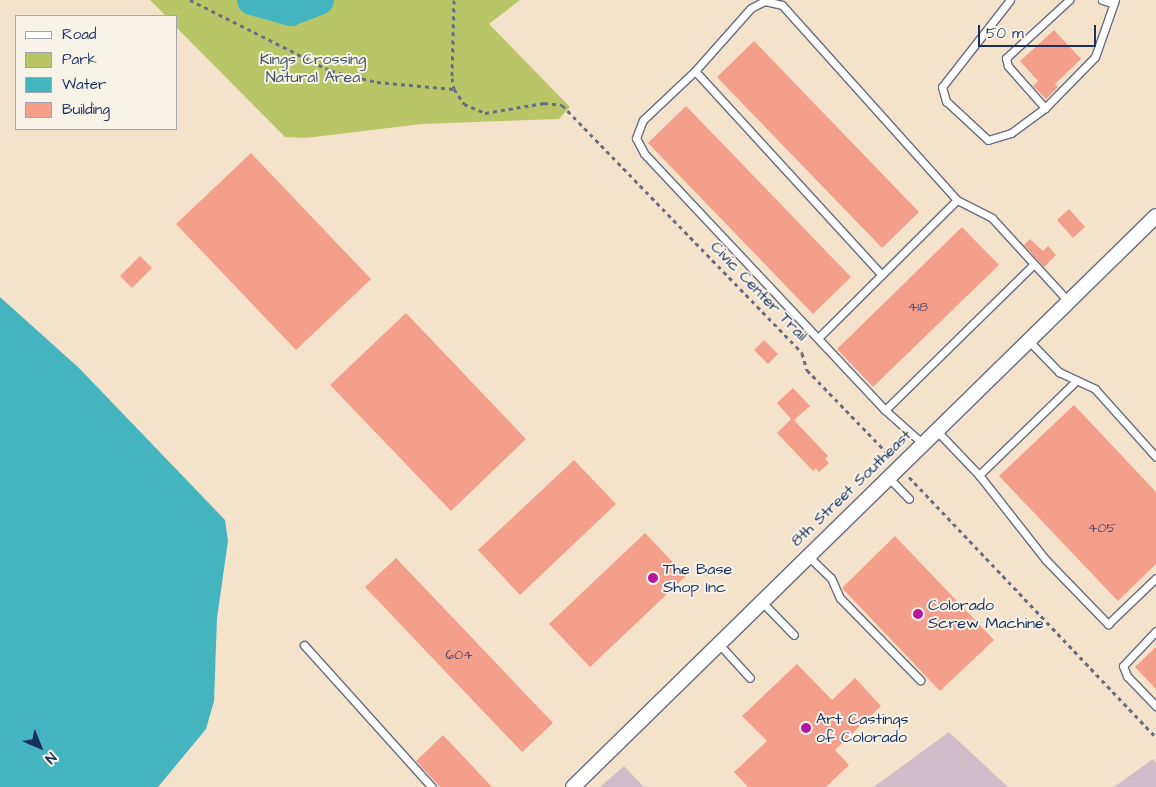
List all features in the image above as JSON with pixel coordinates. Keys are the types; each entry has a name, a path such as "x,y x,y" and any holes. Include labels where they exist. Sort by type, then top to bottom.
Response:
{"street":[{"name":"8th Street Southeast","path":"573,787 887,476 1156,216"}],"lane":[{"path":"1010,0 942,87 946,101 988,140 1011,133 1046,108 1095,57 1114,1 1102,0"},
{"path":"1046,108 1008,66 1006,58 1069,0"},
{"path":"922,443 885,410 819,337 644,153 636,138 643,120 695,71 751,8 766,1 782,5 957,200 992,218 1032,266 1068,301"},
{"path":"695,71 881,274"},
{"path":"819,337 957,200"},
{"path":"885,410 1032,266"},
{"path":"1028,340 1059,372 1095,389 1156,457"},
{"path":"979,475 1077,380"},
{"path":"936,429 979,475 1046,559 1108,624 1156,578"},
{"path":"887,476 909,499"},
{"path":"807,555 831,578 840,598 920,680"},
{"path":"761,600 794,635"},
{"path":"1156,631 1123,666 1127,676 1156,706"},
{"path":"717,643 750,678"},
{"path":"304,645 432,787"}],"path":[{"path":"190,0 331,71 377,82 454,89 450,50 454,0"},
{"name":"Civic Center Trail","path":"454,89 464,104 485,113 544,103 562,105 802,353 807,370 1156,738"}],"shaded area":[{"path":"949,732 1008,787 873,787 886,778"},
{"path":"1153,759 1156,763 1156,787 1114,787"},
{"path":"624,766 644,787 600,787"}],"green space":[{"name":"Kings Crossing Natural Area","path":"150,0 520,0 489,24 570,107 559,119 422,124 305,138 285,137 178,29 178,15 165,15"}],"water":[{"path":"0,297 79,368 225,520 228,541 217,618 214,701 206,729 158,787 0,787"}],"building":[{"path":"1054,30 1081,59 1055,84 1058,87 1046,99 1033,86 1038,81 1020,61"},
{"path":"754,41 919,212 882,248 717,77"},
{"path":"686,106 851,277 813,314 648,143"},
{"path":"251,153 371,279 296,350 176,224"},
{"path":"1069,209 1085,227 1073,238 1057,220"},
{"path":"962,227 999,265 873,387 837,349"},
{"path":"1030,239 1043,251 1048,246 1056,255 1044,267 1024,245"},
{"path":"140,256 152,268 132,288 120,276"},
{"path":"406,313 526,439 451,511 330,385"},
{"path":"764,340 778,354 768,364 754,350"},
{"path":"793,388 810,406 794,420 828,456 825,459 829,463 819,472 816,468 813,471 777,433 791,419 777,403"},
{"path":"1074,405 1156,492 1156,564 1118,601 999,476"},
{"path":"574,460 616,504 520,595 478,550"},
{"path":"645,533 686,576 590,667 549,624"},
{"name":"Colorado Screw Machine","path":"895,536 994,640 940,691 842,588"},
{"path":"396,558 553,723 522,752 365,587"},
{"path":"1156,647 1156,689 1135,667"},
{"name":"Art Castings of Colorado","path":"797,664 832,700 855,678 881,706 835,750 849,765 826,787 748,787 734,772 767,741 742,716"},
{"path":"443,735 492,787 440,787 416,761"}],"waterway":[{"path":"251,0 290,11 319,0"}],"place":[{"name":"The Base Shop Inc","path":"653,578"},
{"name":"Colorado Screw Machine","path":"918,614"},
{"name":"Art Castings of Colorado","path":"806,728"}]}
